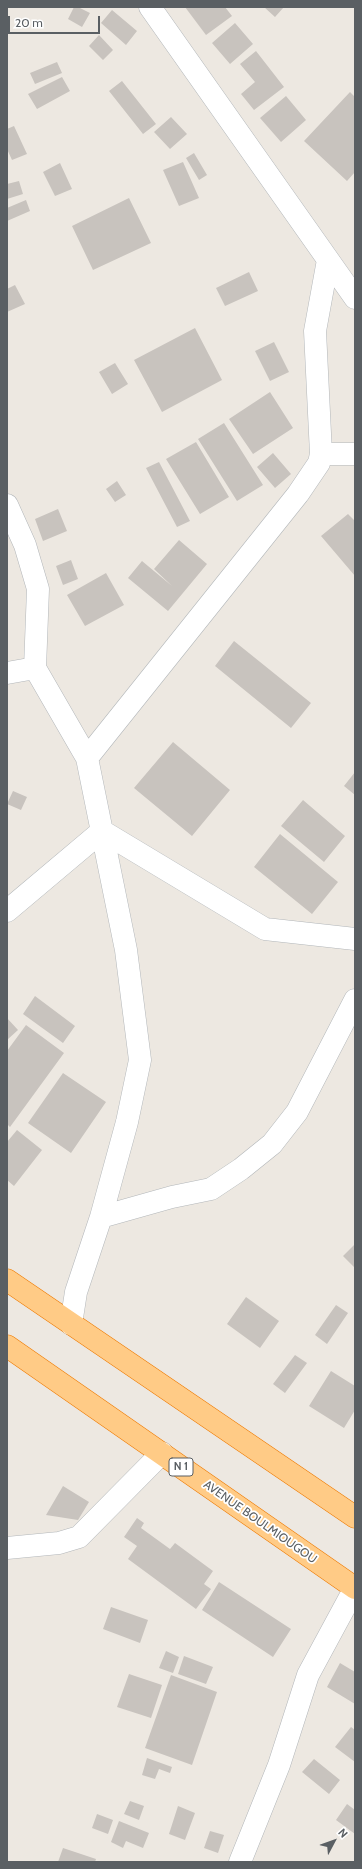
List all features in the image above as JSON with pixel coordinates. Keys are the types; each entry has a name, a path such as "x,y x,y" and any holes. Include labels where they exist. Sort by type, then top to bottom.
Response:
{"highway":[{"path":"7,1280 355,1517"},
{"name":"AVENUE BOULMIOUGOU","path":"7,1346 355,1588"}],"street":[{"path":"150,7 355,298"},
{"path":"87,758 298,494 319,463 321,454 316,331 328,260"},
{"path":"321,454 355,454"},
{"path":"7,506 25,545 38,589 35,668 87,758 126,950 140,1060 127,1122 101,1217 76,1292 71,1324"},
{"path":"7,673 35,668"},
{"path":"7,911 102,831"},
{"path":"102,831 265,929 355,939"},
{"path":"101,1217 172,1197 211,1189 242,1169 272,1144 297,1112 355,1000"},
{"path":"7,1548 59,1543 79,1537 162,1453"},
{"path":"240,1862 279,1765 308,1674 355,1588"}],"building":[{"path":"74,7 78,7 90,13 82,27 68,19"},
{"path":"185,7 225,7 232,16 206,35"},
{"path":"264,7 284,7 275,17"},
{"path":"112,10 137,31 126,45 101,23"},
{"path":"235,23 253,44 230,64 212,43"},
{"path":"99,35 113,50 103,60 89,46"},
{"path":"256,51 284,87 254,110 241,94 255,82 240,64"},
{"path":"57,62 62,73 35,84 30,73"},
{"path":"62,77 70,91 37,109 28,94"},
{"path":"122,81 156,124 143,134 109,91"},
{"path":"350,92 355,97 355,172 347,181 304,141"},
{"path":"286,96 306,120 281,142 260,118"},
{"path":"171,117 187,134 170,149 154,132"},
{"path":"14,126 27,154 12,160 7,149 7,129"},
{"path":"194,153 207,175 199,180 186,158"},
{"path":"183,162 199,198 179,206 163,170"},
{"path":"60,163 72,189 55,196 43,172"},
{"path":"19,181 23,194 7,199 7,184"},
{"path":"129,198 151,243 93,270 72,226"},
{"path":"26,200 30,211 7,221 7,208"},
{"path":"249,272 258,291 225,306 216,288"},
{"path":"15,285 25,304 7,312 7,289"},
{"path":"195,328 222,380 162,412 134,360"},
{"path":"274,342 289,372 270,381 255,351"},
{"path":"115,363 128,384 112,394 99,372"},
{"path":"270,392 293,428 253,454 229,419"},
{"path":"224,423 263,485 237,501 198,439"},
{"path":"196,442 229,497 200,514 166,459"},
{"path":"273,453 291,474 275,488 257,467"},
{"path":"159,462 190,521 177,527 146,468"},
{"path":"117,481 126,495 115,502 106,489"},
{"path":"58,509 67,531 43,541 35,519"},
{"path":"348,514 355,521 355,576 321,536"},
{"path":"179,540 207,564 168,611 128,578 142,561 172,586 154,569"},
{"path":"71,560 78,579 63,585 56,566"},
{"path":"106,573 124,605 85,626 67,595"},
{"path":"234,641 311,703 291,728 215,666"},
{"path":"173,742 230,790 192,836 134,788"},
{"path":"355,772 355,795 344,786"},
{"path":"13,791 27,797 21,810 7,804"},
{"path":"303,800 345,836 324,862 281,826"},
{"path":"280,834 338,882 312,914 254,867"},
{"path":"35,996 75,1026 63,1043 23,1014"},
{"path":"7,1018 18,1030 7,1040"},
{"path":"26,1025 64,1053 10,1127 7,1124 7,1051"},
{"path":"63,1073 106,1102 71,1153 28,1123"},
{"path":"17,1130 42,1150 14,1186 7,1180 7,1142"},
{"path":"355,1244 355,1268 343,1256"},
{"path":"246,1297 279,1321 260,1348 227,1324"},
{"path":"336,1305 348,1313 327,1344 315,1335"},
{"path":"295,1355 307,1363 285,1393 273,1384"},
{"path":"331,1371 355,1386 355,1410 344,1428 309,1406"},
{"path":"63,1486 89,1502 78,1520 46,1515"},
{"path":"137,1518 144,1523 141,1528 170,1549 175,1543 213,1571 204,1584 211,1589 196,1609 128,1559 137,1546 124,1537"},
{"path":"219,1582 291,1629 273,1657 202,1610"},
{"path":"111,1607 148,1620 140,1643 103,1629"},
{"path":"166,1651 179,1657 173,1673 159,1668"},
{"path":"184,1656 213,1667 206,1684 178,1674"},
{"path":"340,1663 355,1672 355,1704 327,1687"},
{"path":"129,1674 162,1685 151,1718 117,1707"},
{"path":"171,1675 217,1692 192,1765 145,1748"},
{"path":"351,1727 355,1730 355,1762 335,1747"},
{"path":"147,1758 172,1767 170,1773 159,1769 155,1779 142,1775"},
{"path":"314,1759 340,1780 329,1794 302,1772"},
{"path":"130,1801 144,1806 139,1820 124,1814"},
{"path":"347,1804 355,1810 355,1834 336,1820"},
{"path":"178,1806 195,1813 185,1840 169,1834"},
{"path":"97,1814 113,1820 108,1834 92,1828"},
{"path":"119,1821 149,1833 143,1848 126,1841 123,1848 111,1842"},
{"path":"210,1831 224,1835 218,1853 204,1848"},
{"path":"63,1848 96,1859 95,1862 58,1862"}]}
